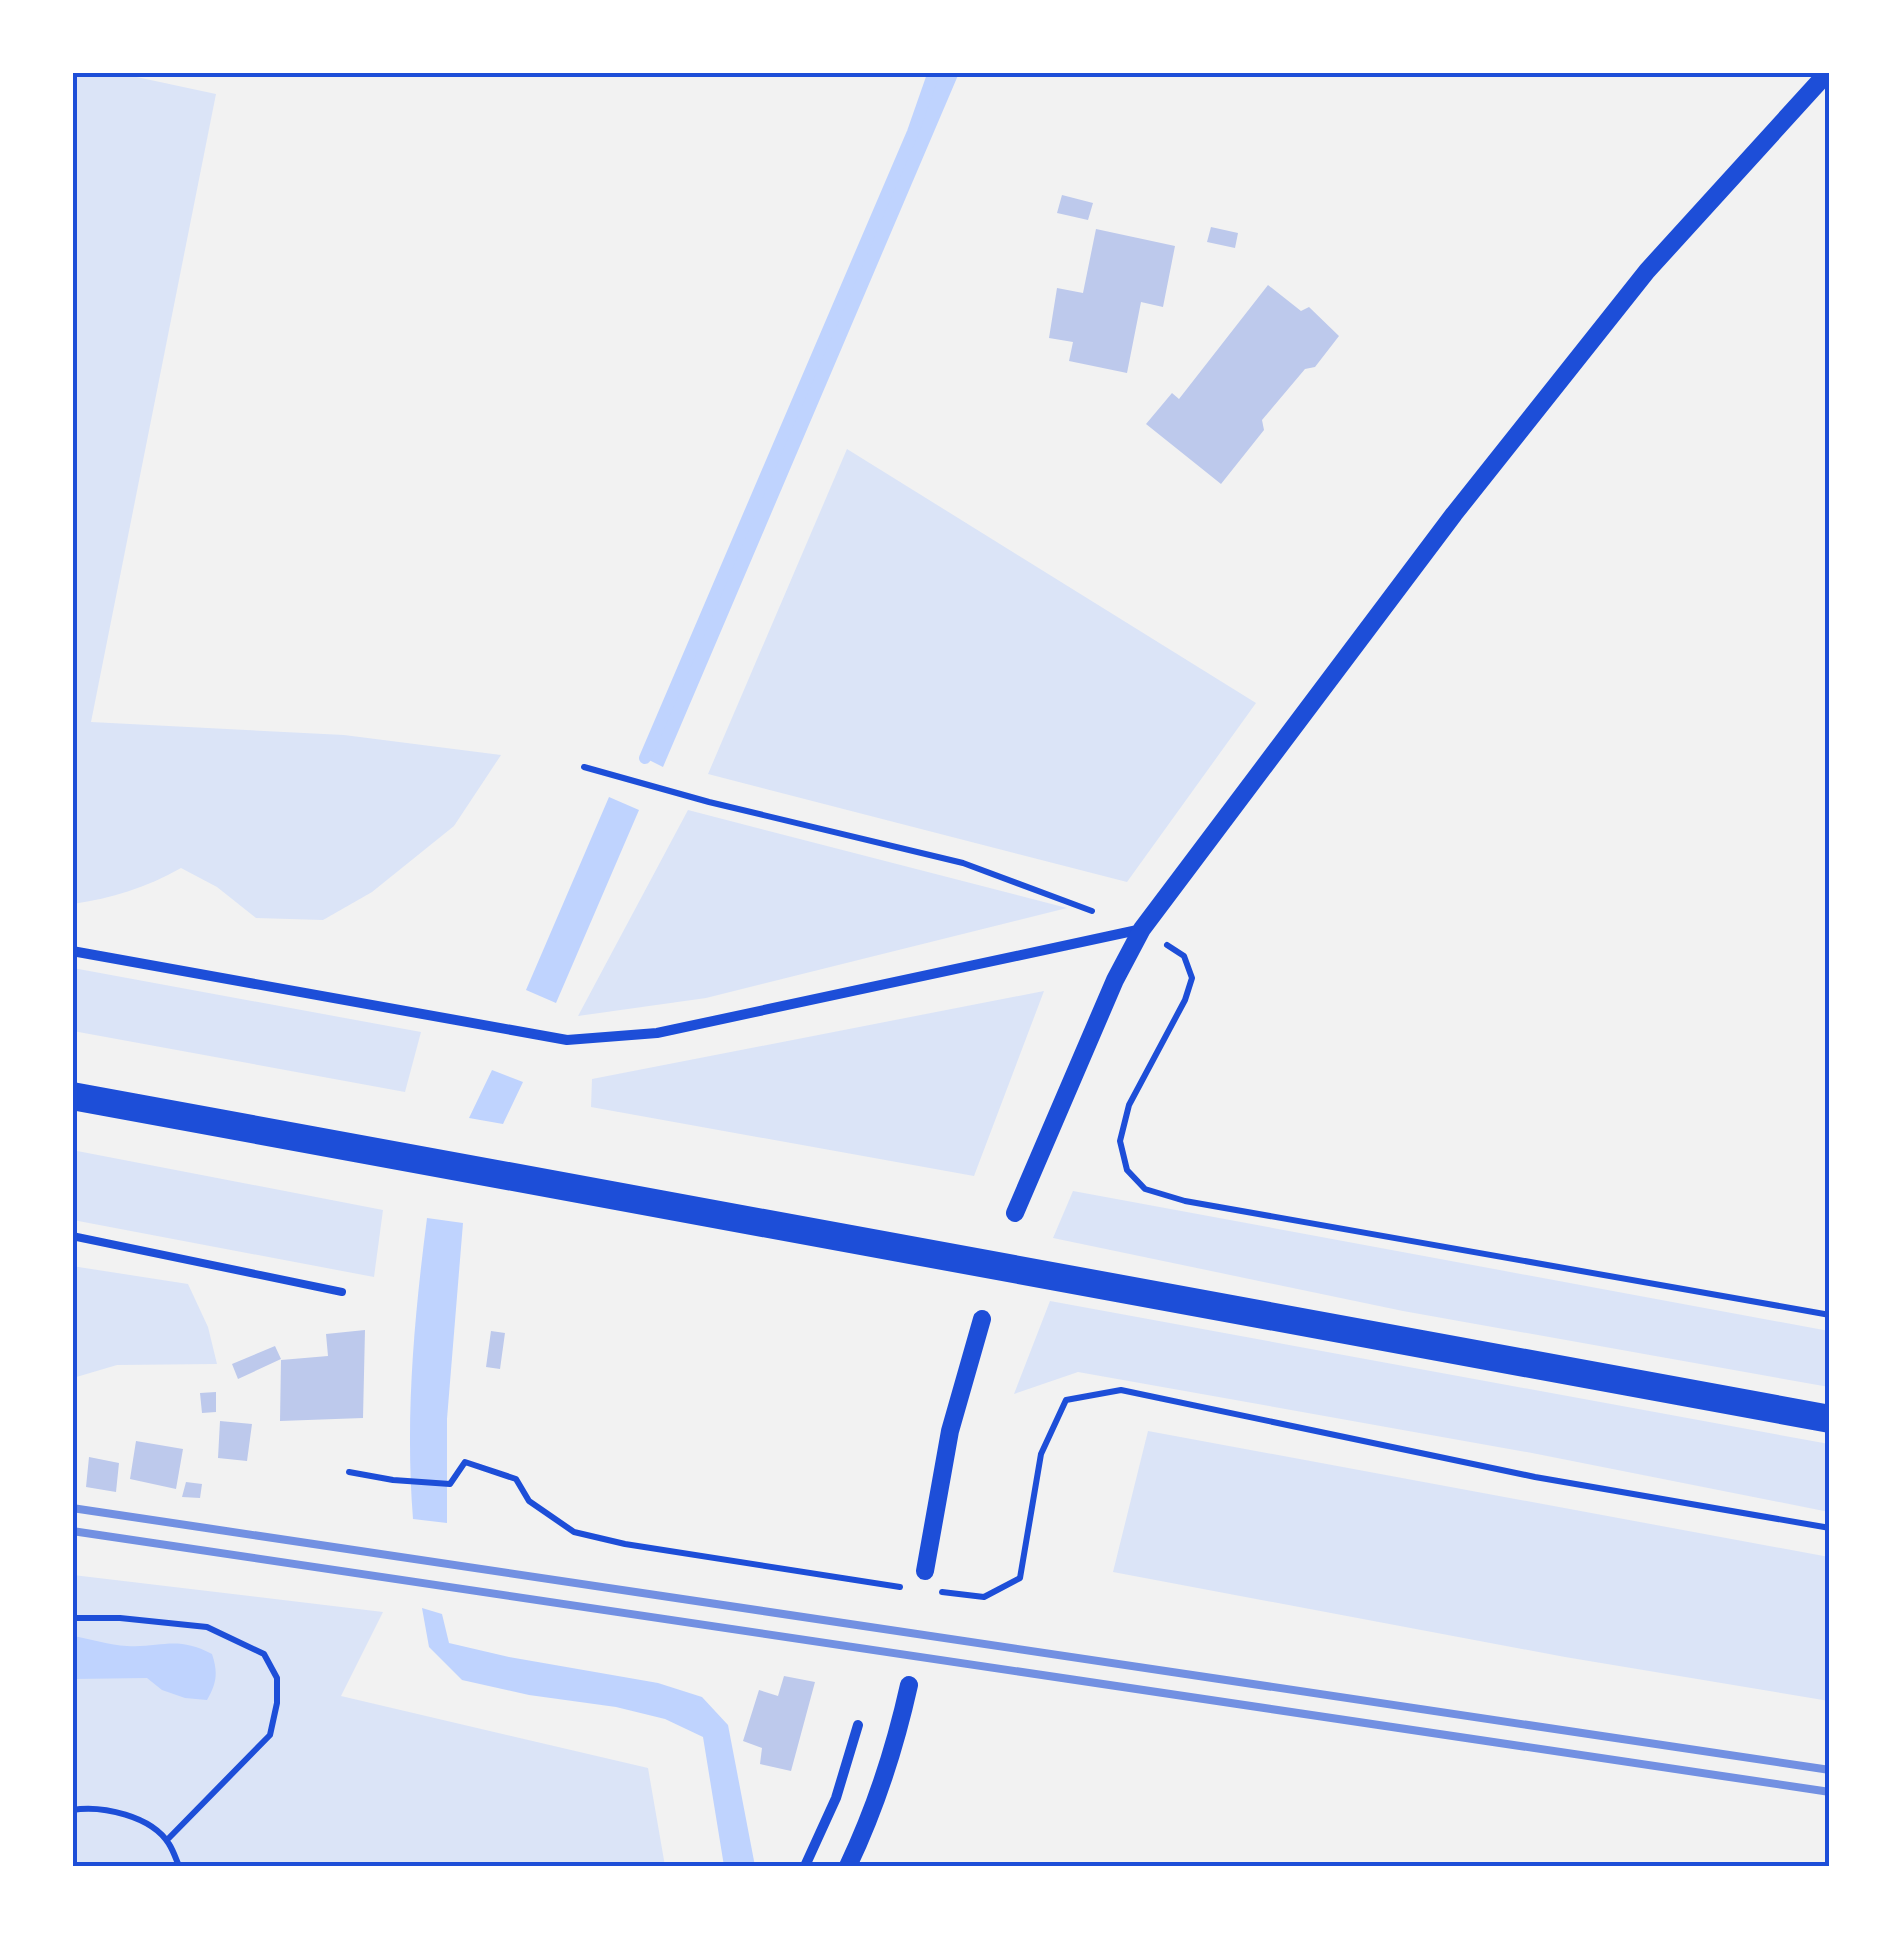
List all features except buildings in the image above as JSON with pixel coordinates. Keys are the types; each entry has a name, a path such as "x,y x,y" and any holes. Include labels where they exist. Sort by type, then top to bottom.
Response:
{"highway":[{"path":"72,1096 1830,1419"}],"street":[{"path":"1015,1213 1115,980 1142,929 1454,514 1635,286 1828,72"},
{"path":"72,951 567,1040 677,1030 1142,929"},
{"path":"925,1571 950,1432 982,1318"},
{"path":"848,1866 875,1807 894,1750 909,1684"},
{"path":"806,1866 836,1798 858,1724"}],"lane":[{"path":"72,1236 342,1292"}],"path":[{"path":"584,767 709,802 963,863 1142,929 1184,956 1192,978 1185,1000 1129,1106 1120,1141 1127,1170 1145,1189 1185,1200 1830,1314"},
{"path":"930,1590 984,1596 1020,1578 1041,1454 1066,1400 1121,1390 1535,1477 1830,1528"},
{"path":"348,1472 407,1482 450,1484 464,1462 516,1479 529,1501 574,1532 624,1544 912,1588"},
{"path":"72,1618 120,1618 208,1627 264,1654 278,1678 278,1703 270,1735 168,1840"},
{"path":"72,1810 114,1810 143,1823 168,1840 179,1866"}],"shaded area":[{"path":"113,72 216,94 91,722 344,735 501,755 454,826 372,892 323,920 256,918 217,887 181,868 128,891 73,904 73,73"},
{"path":"847,449 1256,703 1127,882 708,774"},
{"path":"688,810 1067,908 706,998 578,1016"},
{"path":"73,968 421,1032 405,1092 73,1031"},
{"path":"1044,991 974,1176 591,1107 592,1079"},
{"path":"72,1150 383,1210 374,1277 73,1220"},
{"path":"1073,1191 1829,1331 1829,1387 1403,1311 1053,1238"},
{"path":"72,1266 188,1284 208,1327 217,1364 117,1365 73,1378"},
{"path":"1050,1301 1829,1444 1829,1512 1532,1453 1078,1372 1014,1394"},
{"path":"1148,1431 1829,1557 1829,1701 1565,1657 1113,1572"},
{"path":"73,1575 383,1612 341,1696 648,1768 665,1866 73,1866"}],"water":[{"path":"934,73 959,73 663,767 645,758 913,132"},
{"path":"609,797 639,810 556,1003 526,990"},
{"path":"492,1070 523,1082 503,1124 469,1118"},
{"path":"427,1218 463,1223 447,1419 447,1523 413,1519 412,1369"},
{"path":"422,1608 442,1614 449,1643 658,1683 702,1697 728,1725 755,1866 724,1866 703,1737 665,1719 616,1707 529,1695 462,1680 429,1647"},
{"path":"73,1636 120,1645 179,1644 199,1648 212,1654 216,1672 213,1688 207,1700 162,1690 147,1678 73,1679"}],"waterway":[{"path":"645,758 913,132 934,72"}],"railway":[{"path":"72,1508 1830,1770"},
{"path":"72,1531 1830,1792"}]}
